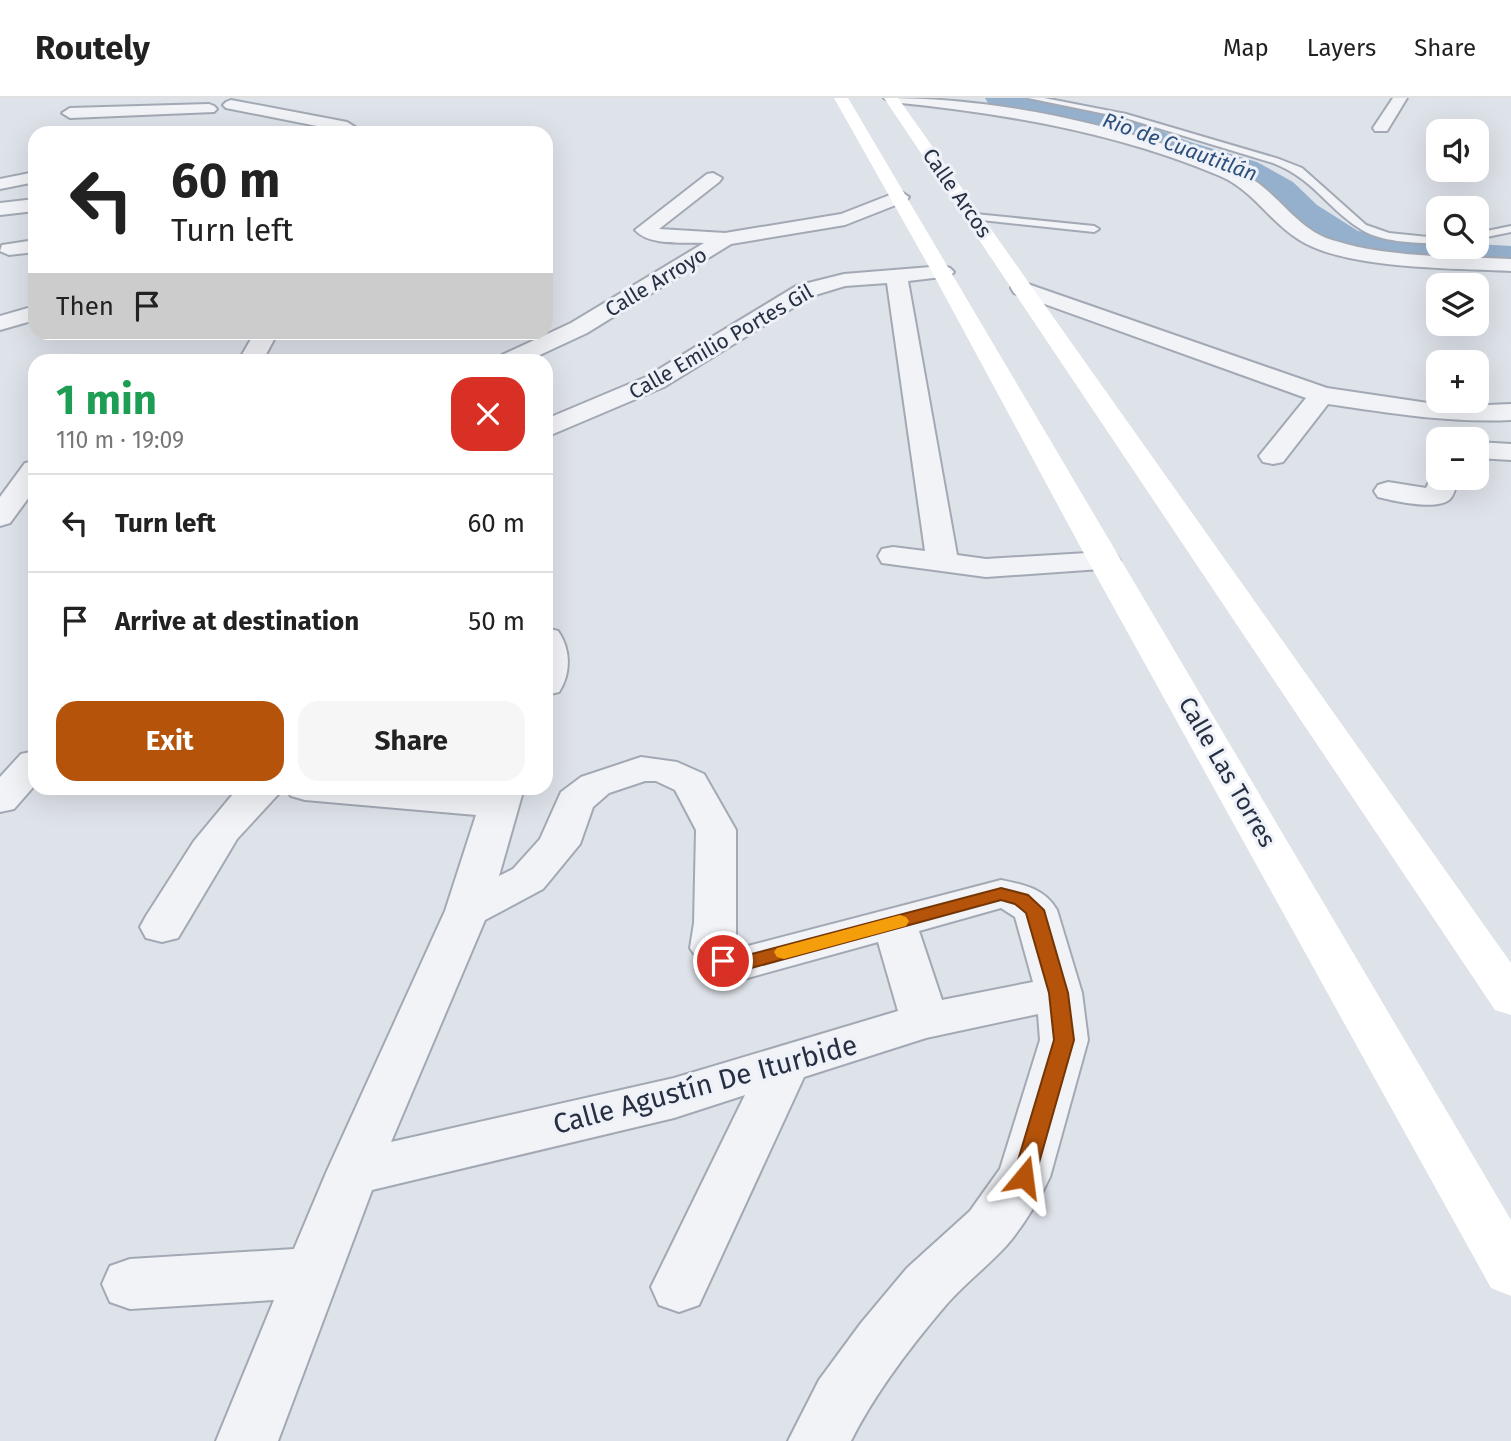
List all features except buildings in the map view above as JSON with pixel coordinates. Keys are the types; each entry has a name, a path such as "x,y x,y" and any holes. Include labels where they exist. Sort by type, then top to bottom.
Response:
{"main road":[{"name":"Calle Arcos","path":"841,98 943,272"},
{"name":"Calle Arcos","path":"891,98 1023,288"},
{"name":"Calle Las Torres","path":"943,272 1104,561 1511,1271"},
{"path":"1023,288 1511,998"}],"street":[{"path":"167,118 265,98"},
{"path":"891,98 958,104 1032,116 1129,139 1216,168 1251,185 1307,237 1317,241 1376,254 1511,265"},
{"path":"1381,128 1400,98"},
{"path":"231,105 342,126"},
{"path":"70,113 209,109"},
{"path":"269,126 304,118"},
{"path":"0,184 28,178"},
{"name":"Calle Arroyo","path":"713,178 645,230 653,234 725,239"},
{"path":"0,190 28,186"},
{"path":"725,239 845,219 900,197"},
{"path":"0,209 28,206"},
{"name":"Calle Arroyo","path":"524,354 579,328 725,239"},
{"path":"9,249 28,247"},
{"name":"Calle Emilio Portes Gil","path":"553,426 655,382 804,291 844,281 943,272"},
{"path":"897,276 943,564"},
{"path":"1023,288 1322,395 1464,414 1511,412"},
{"path":"1273,456 1322,395"},
{"path":"1460,427 1464,414"},
{"path":"1489,451 1511,452"},
{"path":"0,517 28,479"},
{"path":"1388,491 1424,498 1435,490"},
{"path":"892,556 986,568 1104,561"},
{"path":"467,911 528,879 559,844 575,801 595,785 641,769 663,770 690,782 716,830 716,923 712,948 723,961 744,963 1001,894 1021,899 1035,910 1059,993 1064,1040 1024,1177 989,1227 927,1286 882,1342 839,1400 819,1441"},
{"path":"0,800 28,770"},
{"path":"162,927 201,861 253,795"},
{"path":"247,1441 352,1173 467,911 501,796 476,795"},
{"path":"894,923 925,1021"},
{"name":"Calle Agustín De Iturbide","path":"352,1173 674,1098 925,1021 1059,993"},
{"path":"679,1287 785,1064"},
{"path":"130,1284 314,1273"}],"lane":[{"path":"1032,98 1126,116 1276,161 1299,170 1363,227 1388,236 1426,242"},
{"path":"975,217 1094,229"},
{"path":"1489,234 1511,229"}],"waterway":[{"name":"Rio de Cuautitlán","path":"997,98 1104,118 1180,148 1247,168 1283,188 1306,212 1348,239 1416,251 1511,256"}],"slow traffic":[{"path":"784,952 900,921"}],"route":[{"path":"723,961 744,963 1001,894 1021,899 1035,910 1059,993 1064,1040 1024,1177"}]}
